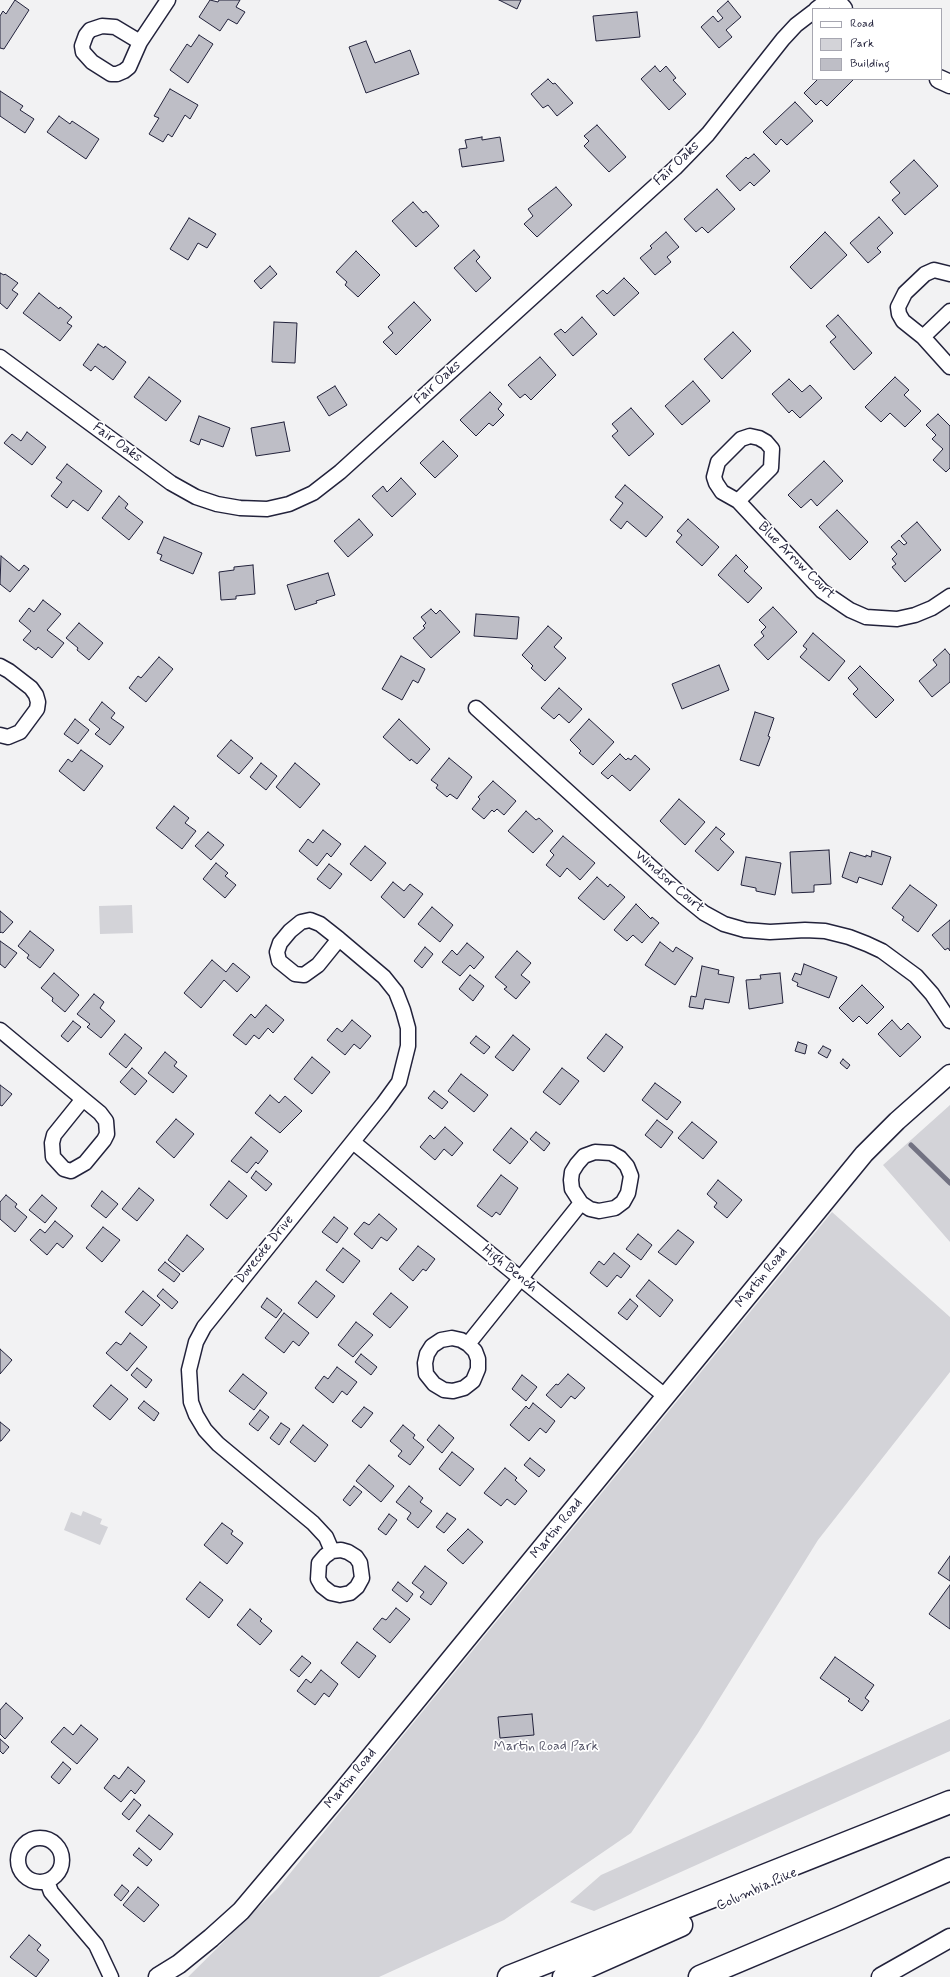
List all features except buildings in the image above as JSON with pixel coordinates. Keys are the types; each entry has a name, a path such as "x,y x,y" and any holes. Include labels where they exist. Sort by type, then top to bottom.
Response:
{"highway":[{"path":"509,1977 950,1803"},
{"name":"Columbia Pike","path":"564,1977 950,1803"},
{"path":"700,1977 840,1918 950,1868"},
{"path":"722,1977 840,1918"}],"street":[{"path":"140,42 168,0"},
{"path":"817,8 828,0"},
{"path":"835,0 842,8"},
{"name":"Fair Oaks","path":"0,357 171,483 196,497 217,504 240,508 267,509 289,504 313,493 340,472 674,168 708,134 783,39 796,25 812,13"},
{"path":"950,274 934,270 929,272 901,299 898,307 898,314 903,322 923,337 950,367"},
{"path":"923,337 950,311"},
{"name":"Blue Arrow Court","path":"738,501 771,468 772,449 766,442 759,438 750,436 742,439 718,462 714,469 716,483 722,492 738,501 822,591 850,610 866,617 897,619 926,610 950,596"},
{"path":"0,666 31,688 36,695 38,702 37,709 20,732 8,737 0,735"},
{"name":"Windsor Court","path":"476,708 682,896 704,913 724,924 745,930 770,932 805,930 849,936 882,951 916,976 932,994 950,1021"},
{"name":"Dovecote Drive","path":"332,1551 326,1537 313,1524 218,1444 205,1430 196,1415 191,1402 188,1370 196,1342 204,1326 353,1142 398,1082 408,1046 408,1028 396,992 384,977 339,939"},
{"path":"0,1030 100,1113 106,1121 107,1134 85,1163 71,1171 64,1169 56,1162 53,1157 52,1143 54,1135 83,1099"},
{"name":"Martin Road","path":"158,1977 179,1964 241,1911 349,1783 864,1154 897,1121 950,1074"},
{"name":"High Bench","path":"353,1142 665,1396"},
{"path":"595,1152 611,1153 620,1158 627,1166 631,1176 628,1193 623,1202 615,1208 599,1211 590,1209 581,1203 574,1193 571,1180 572,1172 576,1164 584,1156 595,1152"},
{"path":"468,1344 581,1203"},
{"path":"47,1881 51,1892 96,1945 111,1977"},
{"path":"881,1977 950,1938"}],"green space":[{"path":"132,905 133,933 100,934 99,906"},
{"path":"950,1105 950,1242 883,1165"},
{"name":"Martin Road Park","path":"832,1212 950,1317 950,1372 818,1540 698,1733 631,1833 504,1920 379,1977 188,1977 278,1888"},
{"path":"83,1511 102,1519 100,1524 108,1527 100,1545 64,1530 71,1512 81,1516"},
{"path":"950,1719 950,1751 594,1911 570,1902 601,1875"}],"waterway":[{"path":"911,1145 950,1183"}]}
